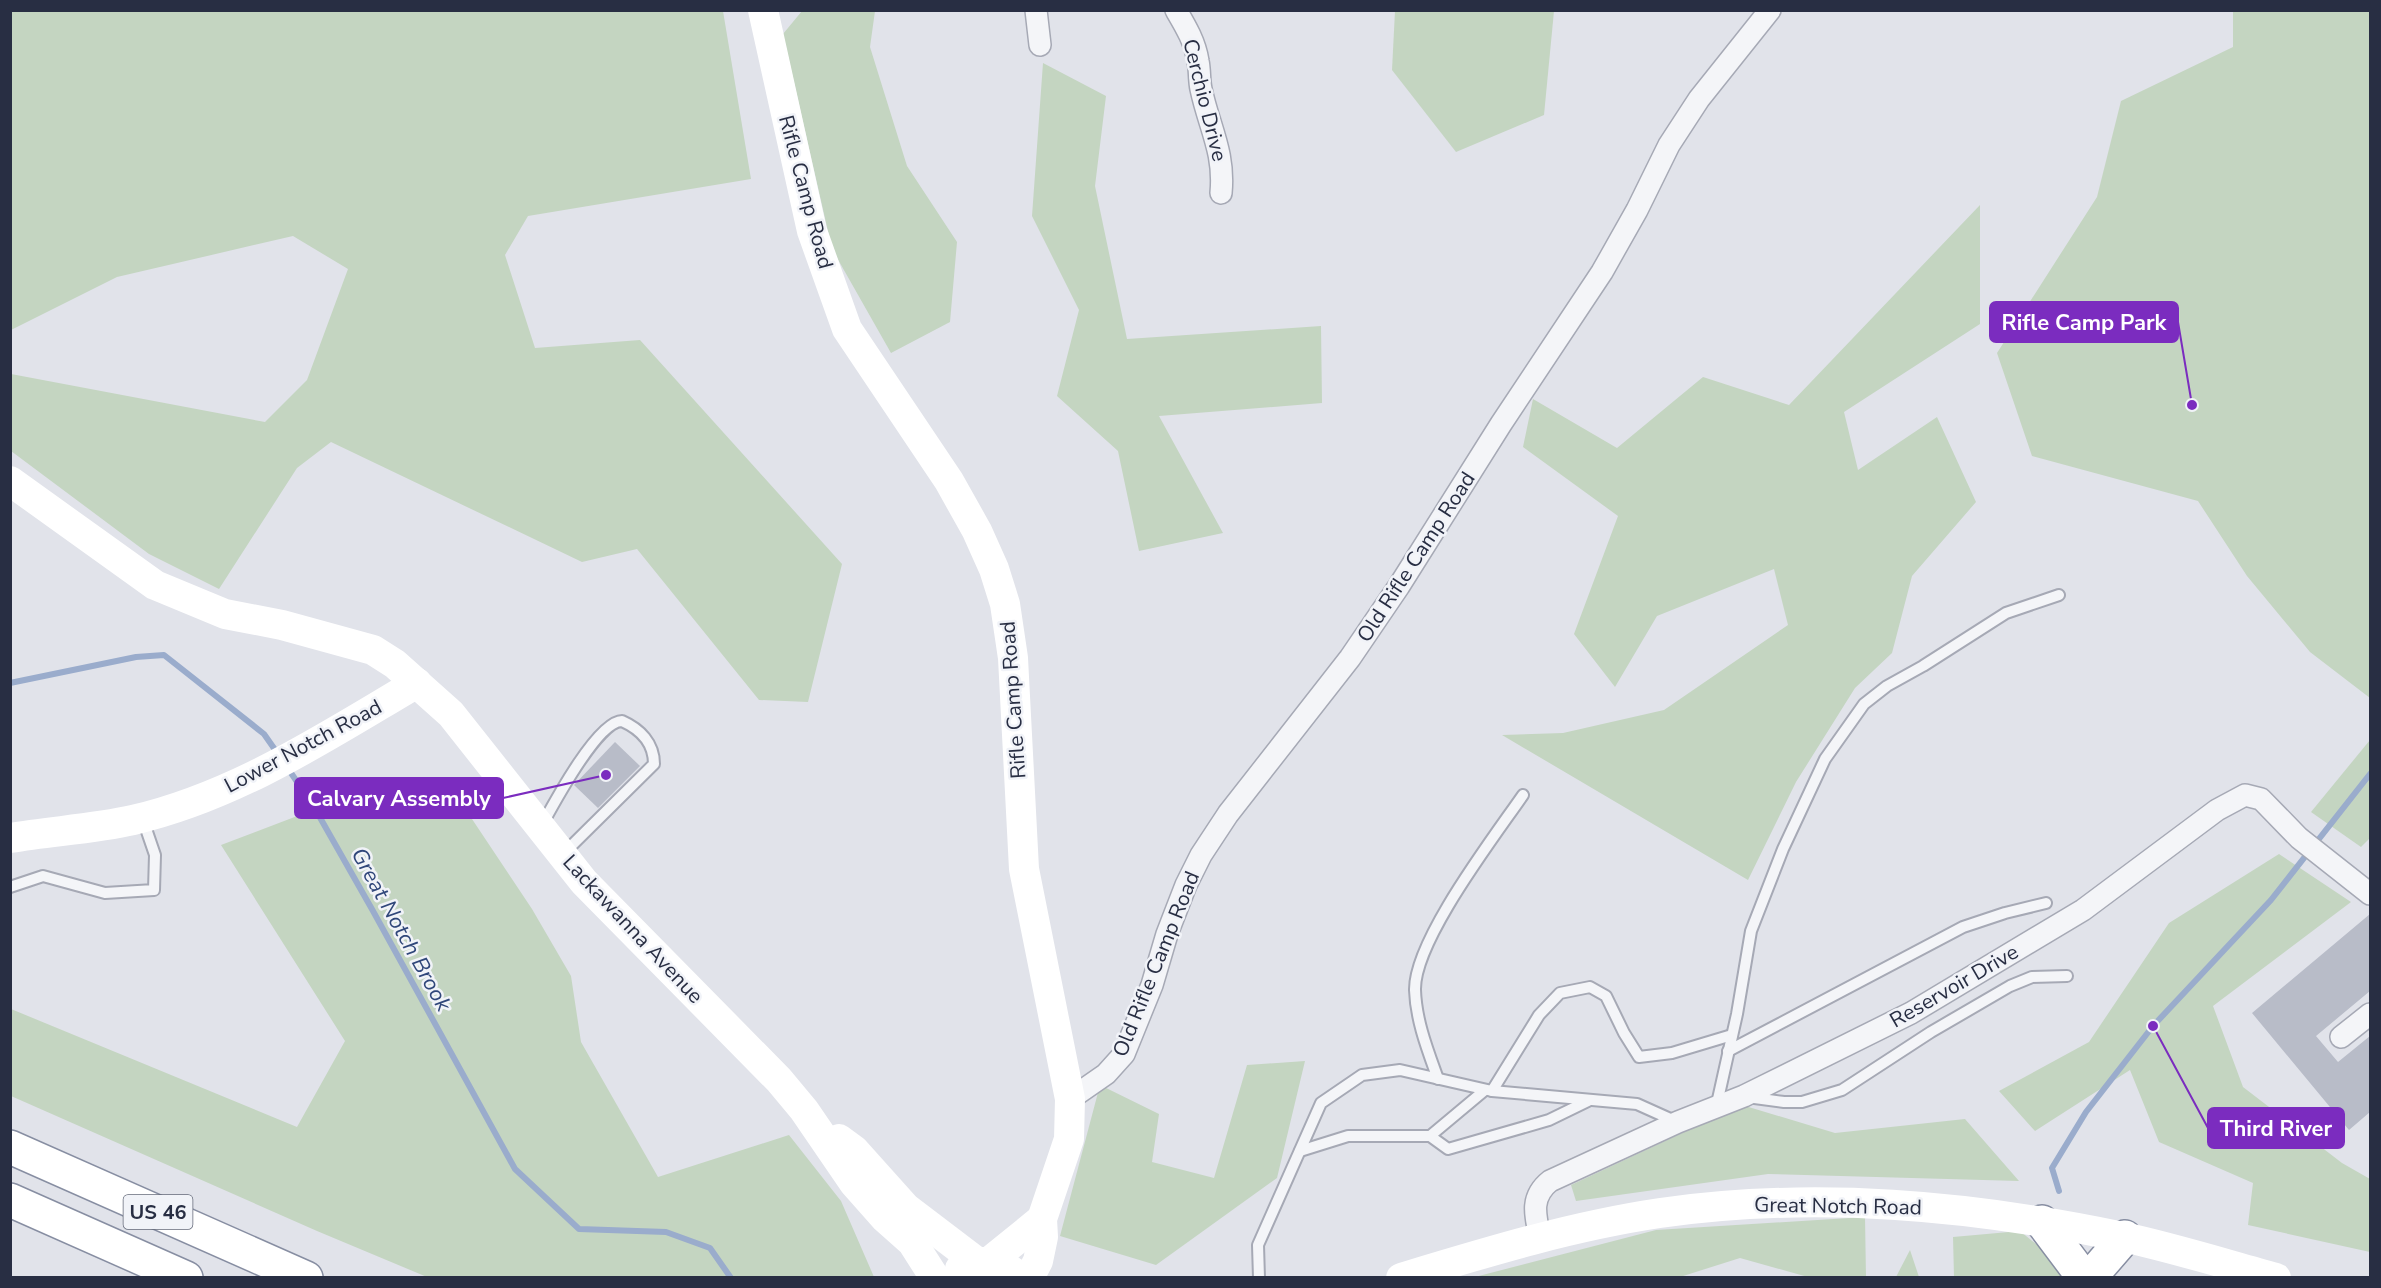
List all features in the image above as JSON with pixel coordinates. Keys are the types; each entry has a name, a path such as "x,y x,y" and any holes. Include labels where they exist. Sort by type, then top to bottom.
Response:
{"highway":[{"name":"US 46","path":"10,1147 306,1278"},
{"name":"US 46","path":"10,1200 186,1278"},
{"path":"2042,1222 2084,1278"},
{"path":"2094,1278 2099,1267 2125,1237"}],"street":[{"name":"Rifle Camp Road","path":"763,10 812,231 847,330 949,481 994,569 1005,604 1013,658 1024,868 1070,1099 1069,1139 1042,1219 1043,1237 1038,1261 1029,1278"},
{"path":"1036,10 1040,45"},
{"name":"Cerchio Drive","path":"1176,10 1193,39 1201,88 1223,172 1221,193"},
{"name":"Old Rifle Camp Road","path":"1070,1099 1106,1074 1124,1054 1152,985 1167,934 1186,885 1201,855 1228,814 1350,658 1399,586 1501,424 1602,272 1637,210 1669,145 1699,99 1770,10"},
{"name":"Lackawanna Avenue","path":"10,480 155,585 225,614 282,625 373,650 395,664 451,714 606,905 779,1080 804,1110 854,1183 885,1218 912,1242 935,1278"},
{"name":"Lower Notch Road","path":"10,838 101,826 142,817 248,780 294,756 417,683"},
{"name":"Reservoir Drive","path":"1540,1237 1534,1210 1539,1191 1550,1181 1678,1122 1744,1096 1911,1013 2083,910 2217,810 2245,795 2261,799 2299,838 2370,894"},
{"path":"2341,1037 2370,1014"},
{"name":"Lackawanna Avenue","path":"804,1110 854,1150 906,1208 983,1262 1009,1269 1020,1278"},
{"name":"Great Notch Road","path":"1401,1278 1540,1237 1660,1213 1782,1202 1938,1207 2042,1222 2125,1237 2276,1278"},
{"path":"950,1278 963,1267 983,1262 1042,1219"}],"lane":[{"path":"1716,1108 1751,931 1783,849 1825,759 1864,704 1887,686 2006,613 2059,595"},
{"path":"541,826 565,782 610,724 622,721 640,732 653,752 654,764 563,854"},
{"path":"1438,1079 1417,1011 1416,975 1449,904 1523,795"},
{"path":"10,886 43,876 105,893 154,890 155,855 142,817"},
{"path":"1728,1052 1963,927 2046,903"},
{"path":"1744,1096 1784,1102 1802,1102 1842,1090 1931,1032 2010,986 2032,978 2067,976"},
{"path":"1430,1136 1488,1090 1539,1014 1560,993 1590,987 1606,996 1639,1057 1672,1053 1732,1035"},
{"path":"1259,1278 1258,1245 1321,1103 1362,1075 1400,1070 1488,1090 1637,1104 1678,1122"},
{"path":"1300,1151 1348,1136 1430,1136 1448,1149 1549,1120 1590,1100"}],"green space":[{"path":"11,10 723,11 751,179 528,216 505,255 535,348 640,340 842,564 808,702 759,700 637,549 582,562 331,442 297,468 219,589 149,554 11,451 11,374 265,422 307,380 348,269 293,236 117,277 11,330"},
{"path":"802,11 875,11 870,47 907,166 957,242 950,322 891,353 832,249 783,34"},
{"path":"1395,11 1554,11 1544,115 1456,152 1392,70"},
{"path":"2233,11 2370,11 2370,698 2310,652 2247,576 2198,501 2032,456 1997,353 2097,197 2121,101 2233,47"},
{"path":"1043,63 1106,96 1095,186 1127,339 1321,326 1322,403 1159,416 1223,533 1139,551 1118,451 1057,396 1079,310 1032,216"},
{"path":"1980,205 1980,324 1844,412 1858,470 1937,417 1976,502 1912,576 1892,653 1855,688 1796,782 1748,880 1502,735 1563,733 1664,710 1788,625 1774,569 1657,616 1615,687 1574,634 1618,516 1523,447 1533,399 1617,448 1703,377 1789,405"},
{"path":"2370,740 2370,838 2361,847 2311,812"},
{"path":"381,784 470,816 532,909 571,976 581,1042 658,1177 789,1135 841,1201 874,1277 427,1277 11,1096 11,1009 297,1127 345,1041 221,845"},
{"path":"2279,854 2351,902 2213,1006 2243,1087 2342,1163 2370,1179 2370,1252 2248,1225 2253,1183 2159,1142 2130,1070 2035,1131 1999,1091 2089,1042 2169,923"},
{"path":"1305,1061 1277,1178 1156,1265 1060,1236 1100,1085 1159,1114 1152,1162 1214,1178 1247,1065"},
{"path":"1742,1105 1835,1133 1965,1119 2019,1181 1768,1174 1576,1201 1571,1185"},
{"path":"1865,1217 1866,1277 1808,1277 1740,1258 1680,1277 1471,1278 1656,1230"},
{"path":"2020,1231 2063,1266 2063,1277 1954,1277 1953,1237"},
{"path":"1910,1250 1919,1277 1896,1277"}],"building":[{"path":"615,742 640,766 598,808 574,785"},
{"path":"2370,914 2370,991 2316,1036 2338,1062 2370,1036 2370,1112 2349,1130 2252,1013"}],"waterway":[{"name":"Great Notch Brook","path":"10,683 136,657 164,655 264,734 278,754"},
{"name":"Great Notch Brook","path":"287,767 314,807 373,911 515,1169 579,1229 666,1232 710,1248 731,1278"},
{"path":"2059,1191 2052,1168 2086,1112 2153,1026 2271,900 2370,774"}],"place":[{"name":"Rifle Camp Park","path":"2192,405"},
{"name":"Calvary Assembly","path":"606,775"},
{"name":"Third River","path":"2153,1026"}]}
